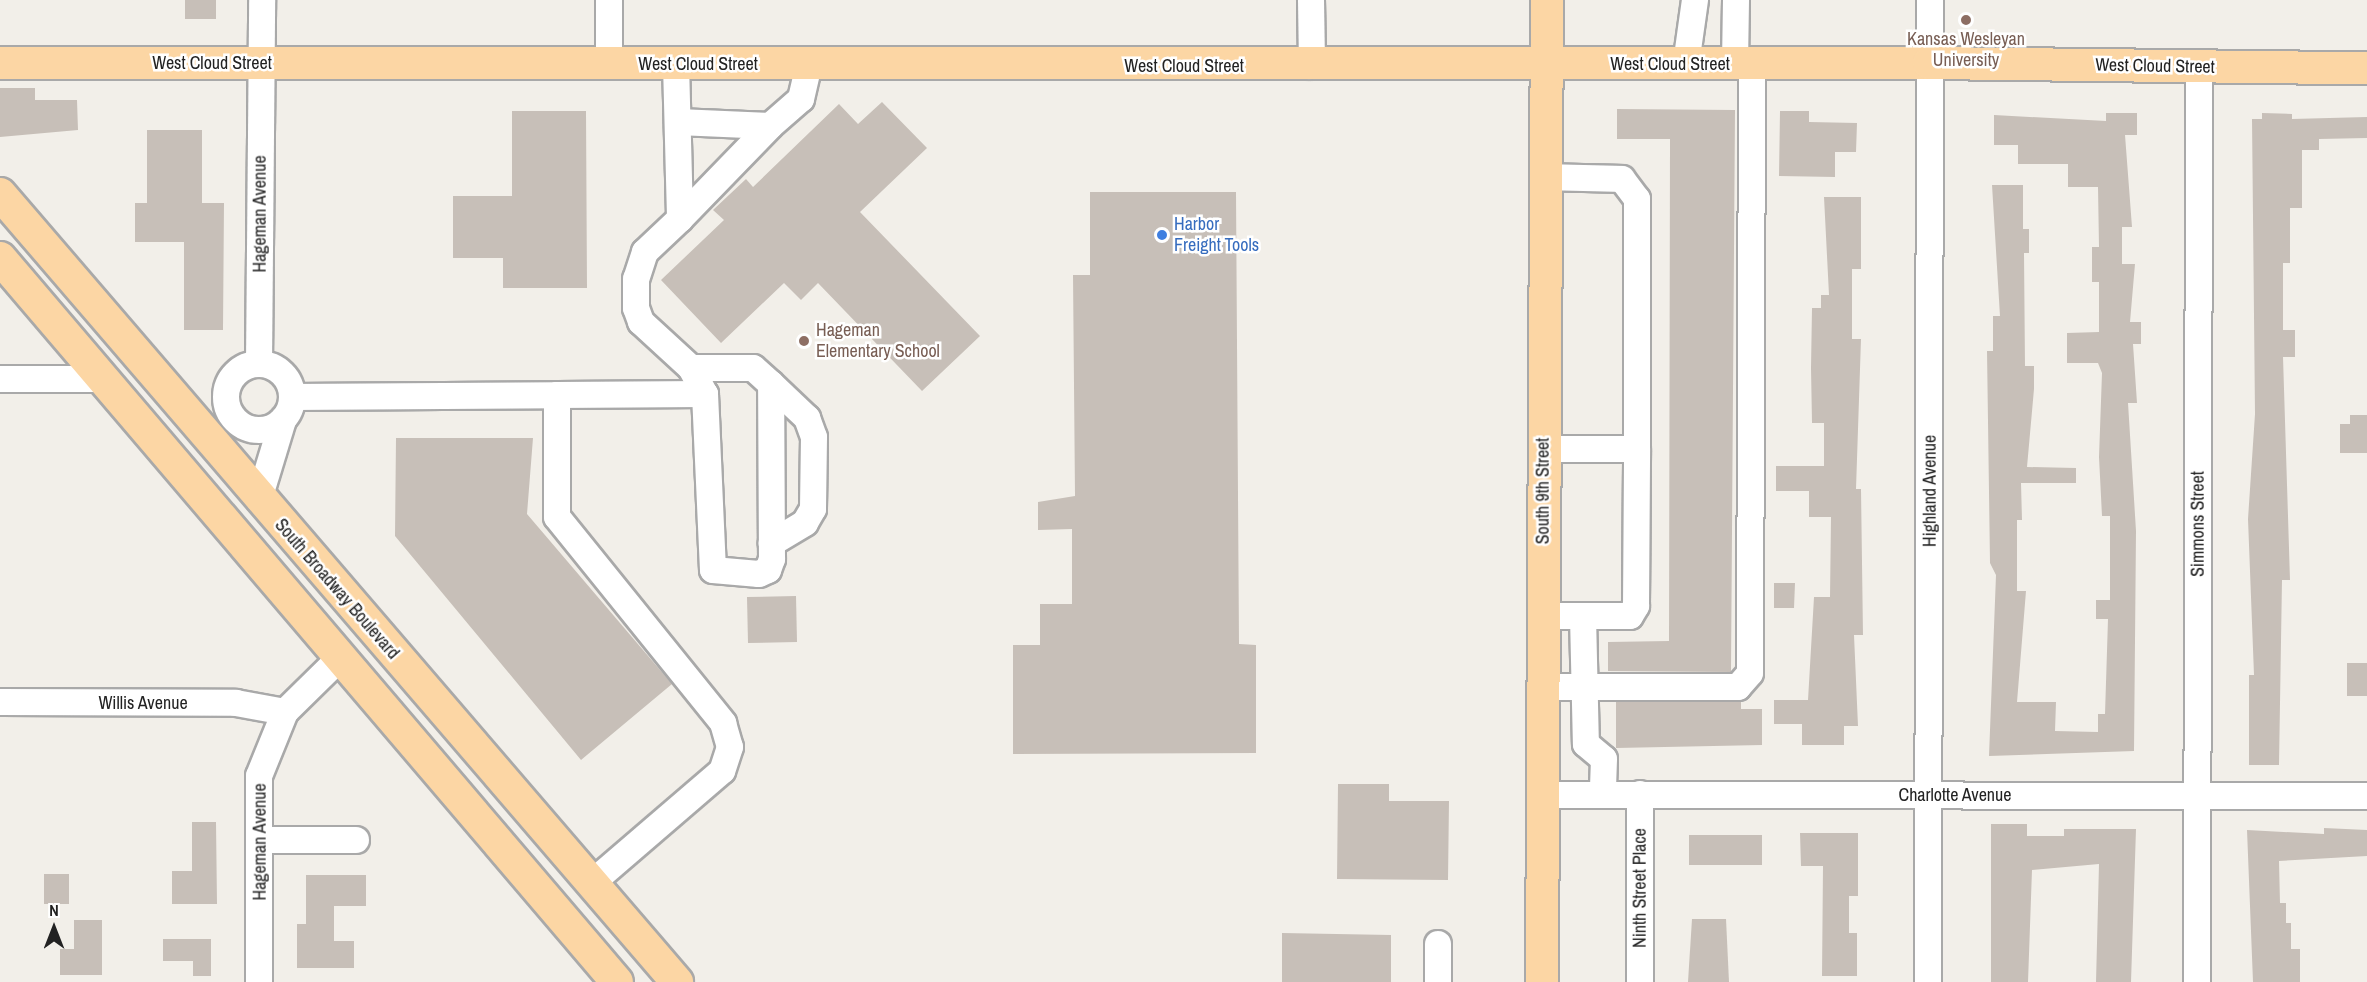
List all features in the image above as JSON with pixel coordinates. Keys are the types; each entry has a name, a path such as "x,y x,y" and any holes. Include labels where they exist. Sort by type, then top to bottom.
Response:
{"main road":[{"name":"South 9th Street","path":"1542,982 1547,0"},
{"name":"West Cloud Street","path":"0,63 1312,66 1929,63 2367,68"},
{"name":"South Broadway Boulevard","path":"0,194 259,499 677,982"},
{"path":"0,258 99,379 617,982"},
{"path":"99,379 132,349"}],"street":[{"name":"Hageman Avenue","path":"259,364 262,0"},
{"path":"609,0 609,64"},
{"path":"1311,0 1312,66"},
{"path":"1686,64 1695,0"},
{"path":"1543,687 1738,687 1750,673 1743,64 1736,0"},
{"name":"Highland Avenue","path":"1928,982 1931,795 1930,0"},
{"path":"676,64 680,219"},
{"path":"771,384 772,543 768,570 713,570 705,394 691,368 647,329 636,308 639,264 770,126 801,99 809,64"},
{"name":"Simmons Street","path":"2197,982 2199,66"},
{"path":"678,122 770,126"},
{"path":"1543,616 1630,616 1636,606 1637,449 1638,199 1622,179 1545,177"},
{"path":"259,499 292,397 278,370 259,364 231,379 228,410 253,430 283,420"},
{"path":"691,368 753,368 807,418 814,437 813,509 805,523 772,543"},
{"path":"0,379 99,379"},
{"path":"292,397 705,394"},
{"path":"557,395 557,517 723,723 730,747 722,771 592,883"},
{"path":"1544,448 1637,449"},
{"path":"1583,616 1586,744 1604,759 1603,794"},
{"name":"Hageman Avenue","path":"259,982 259,776 285,712 340,658"},
{"name":"Willis Avenue","path":"0,702 236,704 285,712"},
{"name":"Ninth Street Place","path":"1640,794 1640,982"},
{"name":"Charlotte Avenue","path":"1542,795 2367,796"},
{"path":"259,840 356,840"},
{"path":"1438,944 1438,982"}],"building":[{"path":"185,0 216,0 216,19 185,19"},
{"path":"0,88 35,88 35,100 77,100 78,130 0,137"},
{"path":"882,102 927,148 860,212 980,336 922,391 818,283 801,300 784,283 721,343 661,280 724,220 713,210 746,179 753,187 839,104 858,124"},
{"path":"1617,109 1735,110 1731,672 1608,671 1608,642 1669,641 1670,139 1617,139"},
{"path":"512,111 586,111 587,288 503,288 503,258 453,258 453,196 512,196"},
{"path":"1780,111 1809,111 1809,122 1857,123 1856,152 1835,152 1835,177 1779,176"},
{"path":"2106,113 2137,113 2137,135 2125,135 2132,227 2122,227 2122,264 2135,264 2130,322 2141,322 2141,344 2133,344 2137,403 2128,403 2136,531 2134,751 1989,756 1996,575 1990,563 1987,351 1993,351 1993,316 2000,316 1992,185 2023,185 2023,229 2029,229 2029,253 2024,253 2025,366 2034,366 2034,389 2027,467 2076,468 2076,483 2021,483 2022,520 2017,520 2017,591 2026,591 2017,702 2056,702 2055,731 2098,732 2098,714 2105,714 2108,619 2096,619 2096,600 2110,600 2110,516 2102,516 2099,457 2102,373 2098,363 2067,363 2067,333 2099,332 2099,282 2092,282 2092,247 2099,247 2098,187 2068,187 2068,164 2018,164 2018,145 1994,145 1994,115 2106,121"},
{"path":"2262,113 2292,114 2292,119 2367,117 2367,138 2319,139 2319,150 2302,150 2302,208 2290,208 2290,263 2283,263 2283,330 2295,330 2295,357 2283,357 2290,580 2282,580 2279,765 2249,765 2249,675 2254,675 2248,519 2255,414 2252,119 2262,119"},
{"path":"147,130 202,130 202,203 224,203 223,330 184,330 184,242 135,242 135,203 147,203"},
{"path":"1090,192 1236,192 1239,644 1256,645 1256,753 1013,754 1013,645 1040,645 1040,604 1072,604 1072,529 1038,530 1038,502 1075,496 1073,275 1090,275"},
{"path":"1824,197 1861,197 1861,269 1852,269 1852,339 1861,339 1856,489 1861,489 1863,635 1854,635 1858,726 1844,726 1844,745 1802,745 1802,724 1774,724 1774,700 1808,700 1814,597 1830,597 1831,517 1809,517 1809,491 1776,491 1776,466 1824,466 1824,423 1812,423 1811,368 1812,308 1821,308 1821,295 1829,295"},
{"path":"2350,415 2367,415 2367,453 2340,453 2340,424 2350,424"},
{"path":"396,438 533,438 527,514 672,684 581,760 395,536"},
{"path":"1774,583 1795,583 1794,608 1774,608"},
{"path":"796,596 797,642 748,643 747,597"},
{"path":"2347,663 2367,663 2367,696 2347,696"},
{"path":"1741,701 1741,709 1762,709 1762,745 1616,748 1616,702"},
{"path":"1338,784 1389,784 1389,801 1449,801 1448,880 1337,879"},
{"path":"192,822 216,822 217,904 172,904 172,871 192,871"},
{"path":"1991,824 2027,824 2027,836 2064,836 2064,829 2136,829 2131,982 2096,982 2099,864 2032,870 2028,982 1991,982"},
{"path":"2324,828 2367,830 2367,856 2279,861 2280,903 2286,903 2286,923 2291,923 2291,949 2300,949 2300,982 2253,982 2247,830 2324,834"},
{"path":"1800,833 1858,833 1858,896 1849,896 1849,933 1857,933 1857,976 1822,976 1823,866 1801,866"},
{"path":"1689,835 1762,835 1762,865 1689,865"},
{"path":"44,874 69,874 69,904 44,904"},
{"path":"306,875 366,875 366,906 334,906 334,941 354,941 354,968 297,968 297,924 306,924"},
{"path":"1692,919 1726,919 1729,982 1688,982"},
{"path":"74,920 102,920 102,975 60,975 60,949 74,949"},
{"path":"1282,933 1391,935 1391,982 1282,982"},
{"path":"163,939 211,939 211,976 193,976 193,961 163,961"}],"place":[{"name":"Kansas Wesleyan University","path":"1966,20"},
{"name":"Harbor Freight Tools","path":"1162,235"},
{"name":"Hageman Elementary School","path":"804,341"}]}
